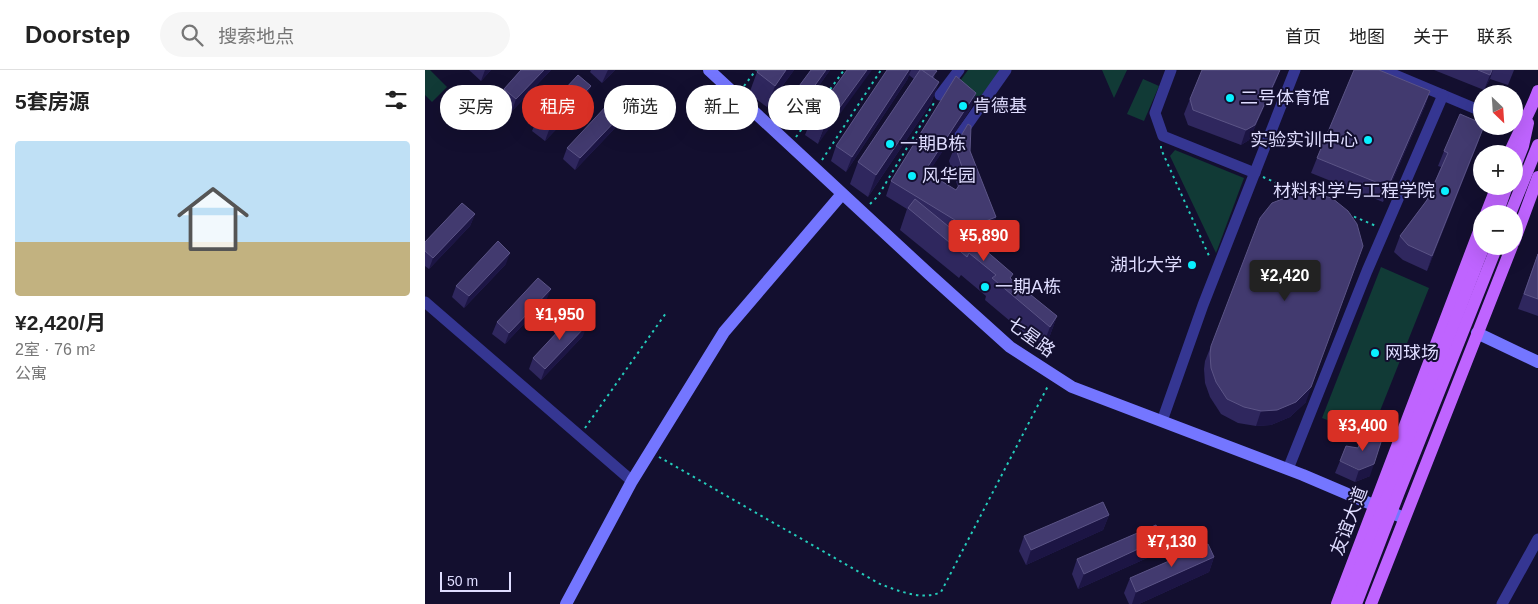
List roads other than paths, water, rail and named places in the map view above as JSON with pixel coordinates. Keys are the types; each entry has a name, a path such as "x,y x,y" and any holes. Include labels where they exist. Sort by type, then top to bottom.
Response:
{"main road":[{"path":"1523,146 1531,107 1538,91"},
{"path":"1523,118 1531,107"},
{"path":"1514,205 1537,147"},
{"path":"1523,224 1534,202 1538,177"},
{"name":"友谊大道","path":"1337,604 1473,247"},
{"path":"1346,604 1481,255"},
{"path":"1356,604 1493,255"},
{"path":"1371,604 1508,255"},
{"path":"1377,604 1380,582"}],"street":[{"name":"七星路","path":"709,70 1010,347 1054,376 1072,387 1288,469 1404,518"},
{"path":"940,95 959,70"},
{"path":"958,138 1006,70"},
{"path":"1162,422 1216,272 1295,70"},
{"path":"1383,70 1473,107"},
{"path":"1167,71 1155,113 1163,136 1255,173"},
{"path":"1288,469 1385,230 1443,95"},
{"path":"566,604 632,481 724,332 842,194"},
{"path":"425,302 632,481"},
{"path":"1477,333 1538,362"},
{"path":"1502,604 1538,539"}],"place":[{"name":"二号体育馆","path":"1230,98"},
{"name":"肯德基","path":"963,106"},
{"name":"实验实训中心","path":"1368,140"},
{"name":"一期B栋","path":"890,144"},
{"name":"风华园","path":"912,176"},
{"name":"材料科学与工程学院","path":"1445,191"},
{"name":"湖北大学","path":"1192,265"},
{"name":"一期A栋","path":"985,287"},
{"name":"网球场","path":"1375,353"}]}
